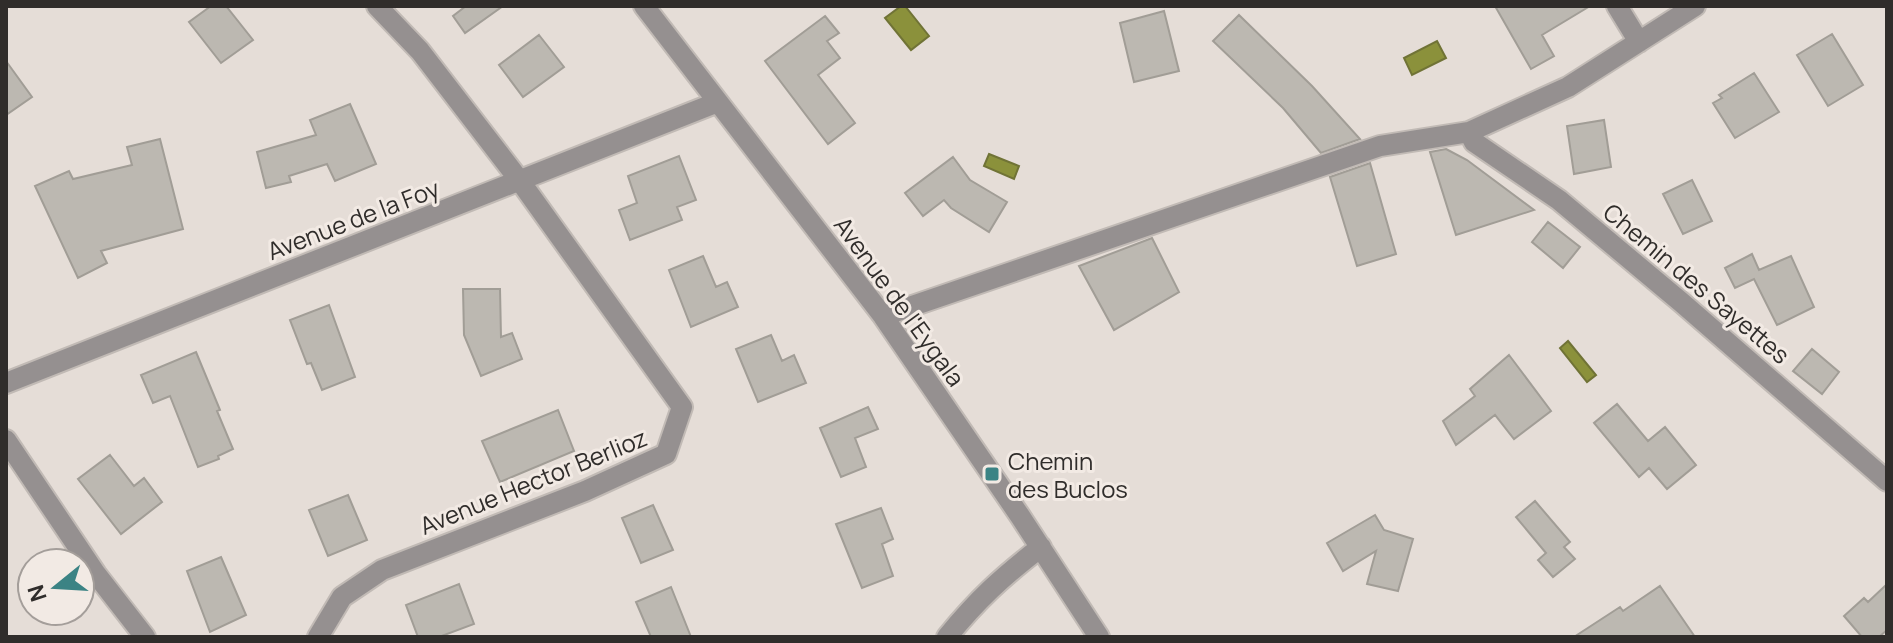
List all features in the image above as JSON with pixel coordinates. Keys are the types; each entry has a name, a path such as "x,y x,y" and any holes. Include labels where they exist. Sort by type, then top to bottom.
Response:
{"street":[{"path":"377,6 420,51 520,181"},
{"name":"Avenue de l'Eygala","path":"644,6 883,316 1099,637"},
{"path":"1617,6 1639,42"},
{"path":"883,316 1380,146 1469,132 1568,87 1695,6"},
{"name":"Avenue de la Foy","path":"6,383 718,102"},
{"name":"Chemin des Sayettes","path":"1469,132 1474,142 1559,200 1887,481"},
{"name":"Avenue Hector Berlioz","path":"318,637 342,597 382,570 585,491 666,454 682,407 520,181"},
{"path":"6,440 96,574 145,637"},
{"path":"947,637 1004,574 1041,547"}],"shaded area":[{"path":"905,6 929,36 911,50 885,18"},
{"path":"1437,41 1446,58 1412,75 1404,58"},
{"path":"989,154 1019,166 1014,179 984,166"},
{"path":"1568,341 1596,375 1587,382 1560,348"}],"building":[{"path":"211,6 226,6 253,40 221,63 189,22"},
{"path":"466,6 503,6 465,33 453,16"},
{"path":"1495,6 1590,6 1542,35 1554,56 1531,69"},
{"path":"1164,11 1179,71 1134,82 1120,23"},
{"path":"1239,15 1312,86 1360,139 1321,153 1283,108 1213,41"},
{"path":"825,16 839,33 827,41 840,58 818,75 855,123 828,144 765,61"},
{"path":"1832,34 1863,85 1828,106 1797,55"},
{"path":"539,35 564,67 523,97 499,65"},
{"path":"6,61 32,97 6,115"},
{"path":"1754,73 1779,112 1735,138 1713,103 1722,98 1719,95"},
{"path":"350,104 376,164 335,181 327,164 289,176 291,182 266,188 257,152 316,135 310,120"},
{"path":"1604,120 1611,167 1574,174 1567,126"},
{"path":"160,139 183,229 101,251 107,263 78,278 35,186 69,171 73,179 132,165 127,147"},
{"path":"1446,149 1467,160 1534,210 1456,235 1430,152"},
{"path":"679,156 696,200 677,207 682,220 630,240 619,210 637,203 628,176"},
{"path":"953,157 970,180 1007,202 989,232 951,208 944,200 923,216 905,193"},
{"path":"1370,163 1396,254 1357,266 1330,177"},
{"path":"1692,180 1712,221 1683,234 1663,194"},
{"path":"1548,222 1580,247 1563,268 1532,242"},
{"path":"1152,238 1179,292 1114,330 1079,266"},
{"path":"1752,254 1759,270 1791,256 1814,307 1777,325 1754,279 1735,288 1725,268"},
{"path":"703,256 716,287 727,282 738,307 691,327 669,270"},
{"path":"463,289 500,289 501,337 512,333 522,359 481,376 464,335"},
{"path":"329,305 355,377 322,390 311,363 307,364 290,320"},
{"path":"771,335 782,361 794,355 806,383 758,402 736,349"},
{"path":"1812,349 1839,372 1822,394 1793,371"},
{"path":"196,352 233,449 218,456 219,459 198,467 170,396 153,403 141,375"},
{"path":"1509,355 1551,411 1514,439 1495,415 1456,445 1443,421 1475,396 1470,389"},
{"path":"1617,404 1648,441 1665,427 1696,465 1667,489 1649,468 1639,477 1594,423"},
{"path":"868,407 878,429 855,438 866,467 841,477 820,428"},
{"path":"558,410 574,451 500,482 482,441"},
{"path":"110,455 134,486 144,478 162,502 121,534 78,479"},
{"path":"348,495 367,540 328,556 309,510"},
{"path":"1535,501 1570,542 1564,547 1575,559 1553,577 1538,560 1546,553 1516,517"},
{"path":"653,505 673,550 641,563 622,518"},
{"path":"881,508 893,539 882,544 893,576 862,588 836,524"},
{"path":"1375,515 1384,530 1413,539 1398,591 1367,584 1376,551 1343,571 1327,543"},
{"path":"221,557 246,615 210,632 187,571"},
{"path":"459,584 474,624 439,637 418,637 406,605"},
{"path":"1887,584 1887,630 1879,637 1862,637 1844,616 1864,598 1868,602"},
{"path":"1660,586 1695,637 1574,637 1620,607 1623,611"},
{"path":"671,587 691,637 651,637 636,602"}],"place":[{"name":"Chemin des Buclos","path":"992,474"}]}
